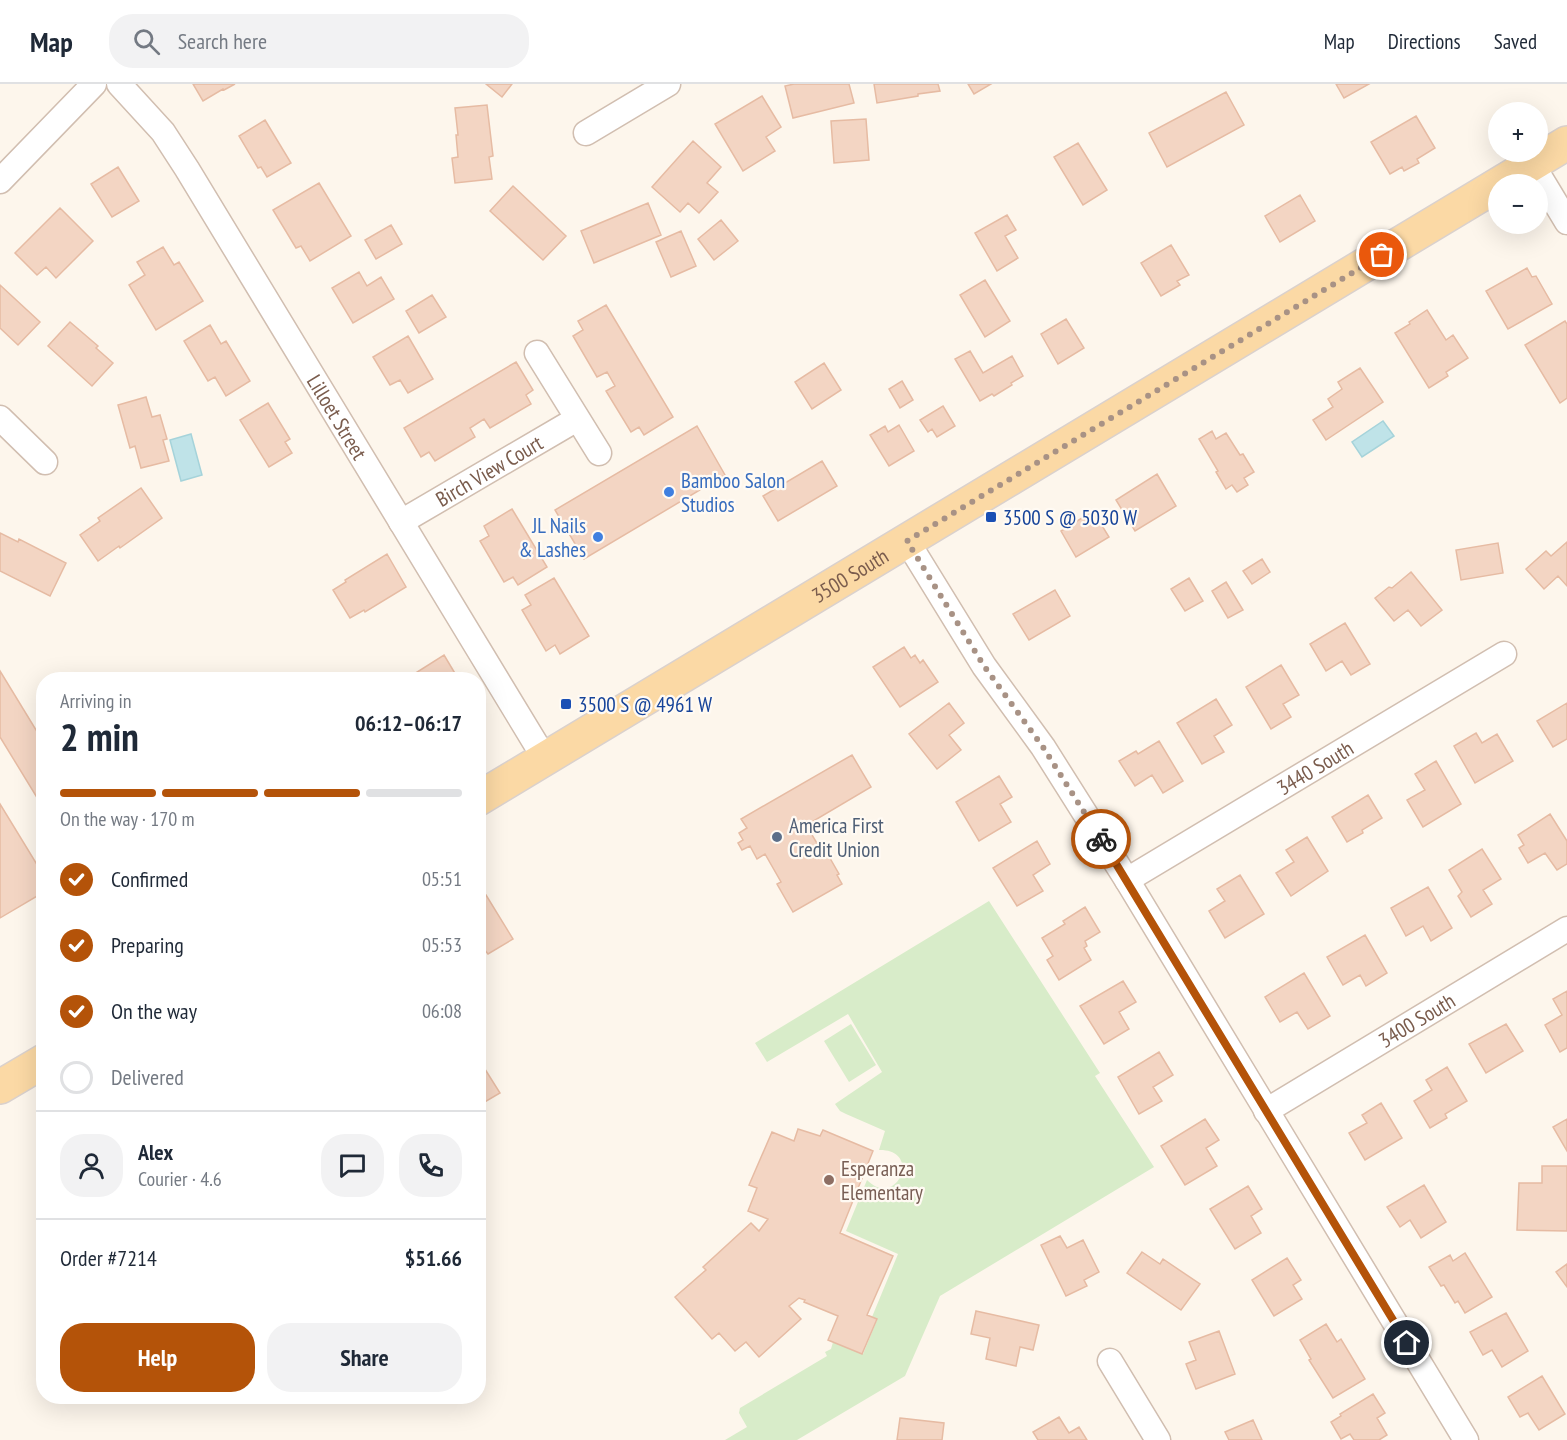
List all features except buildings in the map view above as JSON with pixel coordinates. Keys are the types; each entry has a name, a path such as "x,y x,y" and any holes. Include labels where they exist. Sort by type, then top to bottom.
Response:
{"main road":[{"name":"3500 South","path":"486,794 1567,143"},
{"path":"0,1087 36,1066"}],"street":[{"path":"0,181 94,84"},
{"name":"Lilloet Street","path":"118,84 163,132 188,169 545,759"},
{"path":"586,133 668,84"},
{"path":"1532,164 1567,222"},
{"path":"537,352 599,453"},
{"path":"0,418 45,462"},
{"name":"Birch View Court","path":"401,522 577,418"},
{"path":"907,541 984,666 1043,747 1126,880 1466,1440"},
{"name":"3440 South","path":"1126,880 1504,654"},
{"name":"3400 South","path":"1266,1111 1567,929"},
{"path":"1110,1361 1158,1440"}],"green space":[{"path":"989,901 1100,1073 1095,1076 1154,1167 940,1296 905,1376 797,1440 725,1440 747,1427 739,1413 740,1408 827,1356 825,1352 831,1349 833,1342 863,1354 877,1320 872,1317 898,1254 846,1231 867,1180 878,1187 888,1188 901,1176 902,1167 900,1158 892,1152 879,1150 885,1131 840,1111 835,1104 882,1072 848,1014 767,1062 755,1043"},
{"path":"851,1024 876,1065 849,1082 824,1041"}],"water":[{"path":"1383,421 1394,436 1362,457 1352,442"},
{"path":"191,434 202,475 181,481 170,440"}],"way so far":[{"path":"1101,839 1043,747 984,666 907,541 1382,255"}],"place":[{"name":"Bamboo Salon Studios","path":"669,492"},
{"name":"3500 S @ 5030 W","path":"991,517"},
{"name":"JL Nails & Lashes","path":"598,537"},
{"name":"3500 S @ 4961 W","path":"566,704"},
{"name":"America First Credit Union","path":"777,837"},
{"name":"Esperanza Elementary","path":"829,1180"}],"route":[{"path":"1101,839 1407,1343"}]}
